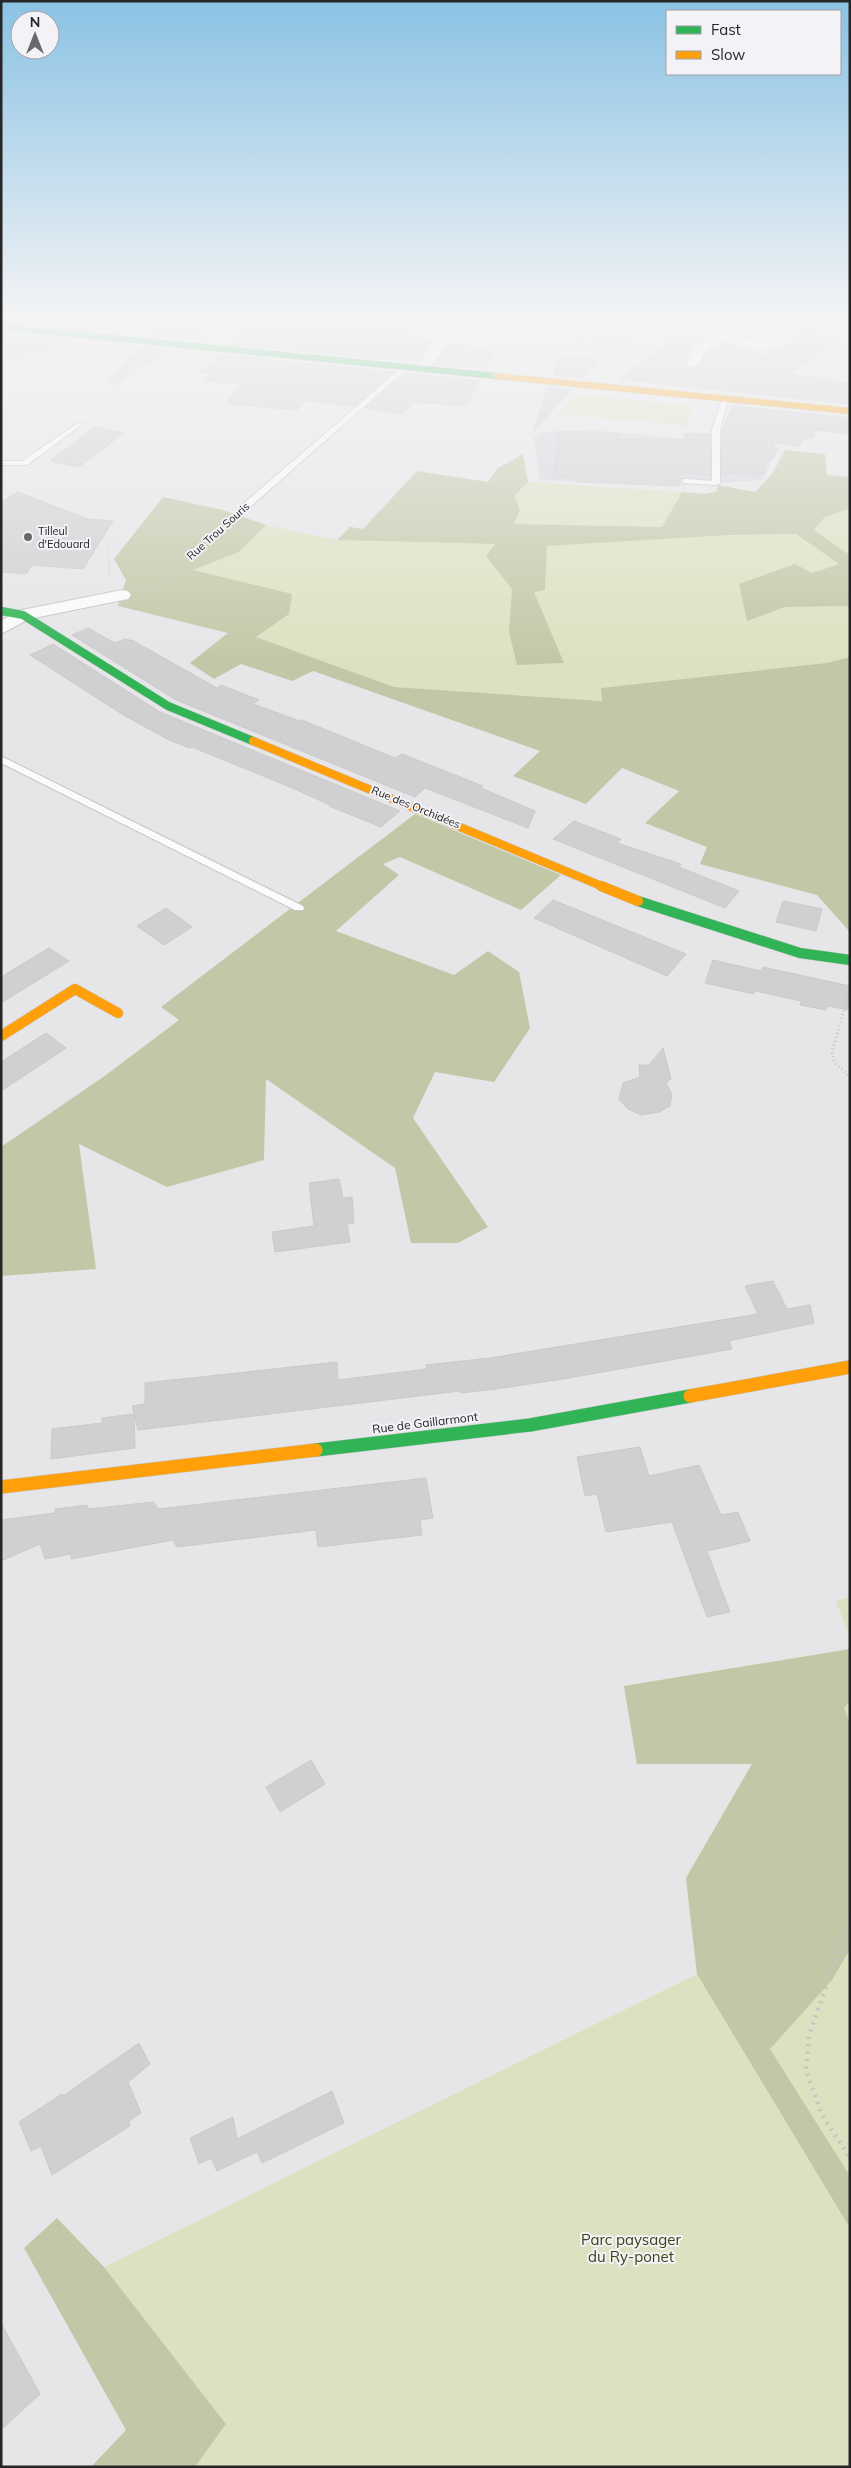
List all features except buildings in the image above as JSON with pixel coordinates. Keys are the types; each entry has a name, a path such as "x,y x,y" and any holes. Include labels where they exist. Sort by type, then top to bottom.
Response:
{"street":[{"path":"1,629 23,615 117,596"},
{"name":"Rue des Orchidées","path":"1,611 23,615 177,709 455,822 640,902 800,953 850,960"},
{"path":"1,1036 75,989 118,1013"},
{"name":"Rue de Gaillarmont","path":"1,1487 530,1425 850,1367"}],"lane":[{"path":"1,464 24,463 70,431"},
{"name":"Rue Trou Souris","path":"246,506 332,431"},
{"path":"686,481 716,483 716,431"},
{"path":"1,759 299,908"}],"path":[{"name":"Rue Trou Souris","path":"117,596 158,584 246,506"},
{"path":"108,543 117,596"},
{"path":"850,991 832,1051 834,1062 850,1077"},
{"path":"850,1916 809,2036 806,2070 822,2115 850,2158"}],"shaded area":[{"path":"604,431 669,437 677,442 779,448 762,480 673,486 540,480 534,437 544,432"}],"green space":[{"path":"785,450 825,454 827,475 850,477 850,508 824,518 814,530 850,555 850,606 785,607 747,621 739,584 795,564 812,573 839,564 796,534 730,535 547,546 545,590 534,592 564,663 517,665 509,632 512,589 486,556 495,544 337,540 350,527 363,529 417,471 488,482 498,468 523,454 528,482 514,496 520,510 514,524 662,527 682,492 705,494 716,492 718,485 755,492 772,474"},
{"path":"528,482 682,492 662,527 514,524 513,496"},
{"path":"163,497 223,510 266,525 239,552 193,570 292,594 289,614 256,637 394,687 602,701 601,688 826,663 850,657 850,932 817,895 700,864 707,847 645,823 679,791 622,768 586,804 513,776 540,751 313,671 292,681 241,664 214,679 190,663 228,633 118,606 126,580 114,559"},
{"path":"850,508 850,555 814,530 824,518"},
{"path":"266,525 337,540 495,544 486,556 512,589 509,632 517,664 564,663 534,592 545,590 547,546 730,535 796,534 839,564 812,573 739,584 747,621 785,607 850,606 850,657 826,663 601,688 602,701 394,687 256,637 289,614 192,570 239,552"},
{"path":"415,814 561,875 521,910 400,857 383,864 399,875 336,931 454,975 488,951 519,972 530,1028 494,1082 435,1072 413,1118 488,1227 458,1243 411,1243 395,1168 266,1079 264,1160 167,1187 79,1144 96,1269 1,1276 1,1147 106,1075 179,1020 161,1007"},
{"path":"850,1597 850,1639 836,1601"},
{"name":"Parc paysager du Ry-ponet","path":"850,1649 850,2467 195,2467 226,2424 104,2267 697,1974 686,1878 752,1764 637,1764 624,1686"},
{"path":"850,1649 850,1701 844,1708 850,1723 850,1949 832,1980 770,2049 850,2176 850,2228 697,1974 686,1878 752,1764 637,1764 624,1686"},
{"path":"57,2218 104,2267 226,2424 195,2467 91,2467 126,2430 24,2248"}],"traffic: fast":[{"path":"1,611 23,615 168,706 253,741"},
{"path":"638,901 800,953 850,960"},
{"path":"316,1450 530,1425 690,1396"}],"traffic: slow":[{"path":"253,741 638,901"},
{"path":"1,1036 75,989 118,1013"},
{"path":"690,1396 850,1367"},
{"path":"1,1487 316,1450"}],"place":[{"name":"Tilleul d'Edouard","path":"28,537"}]}
